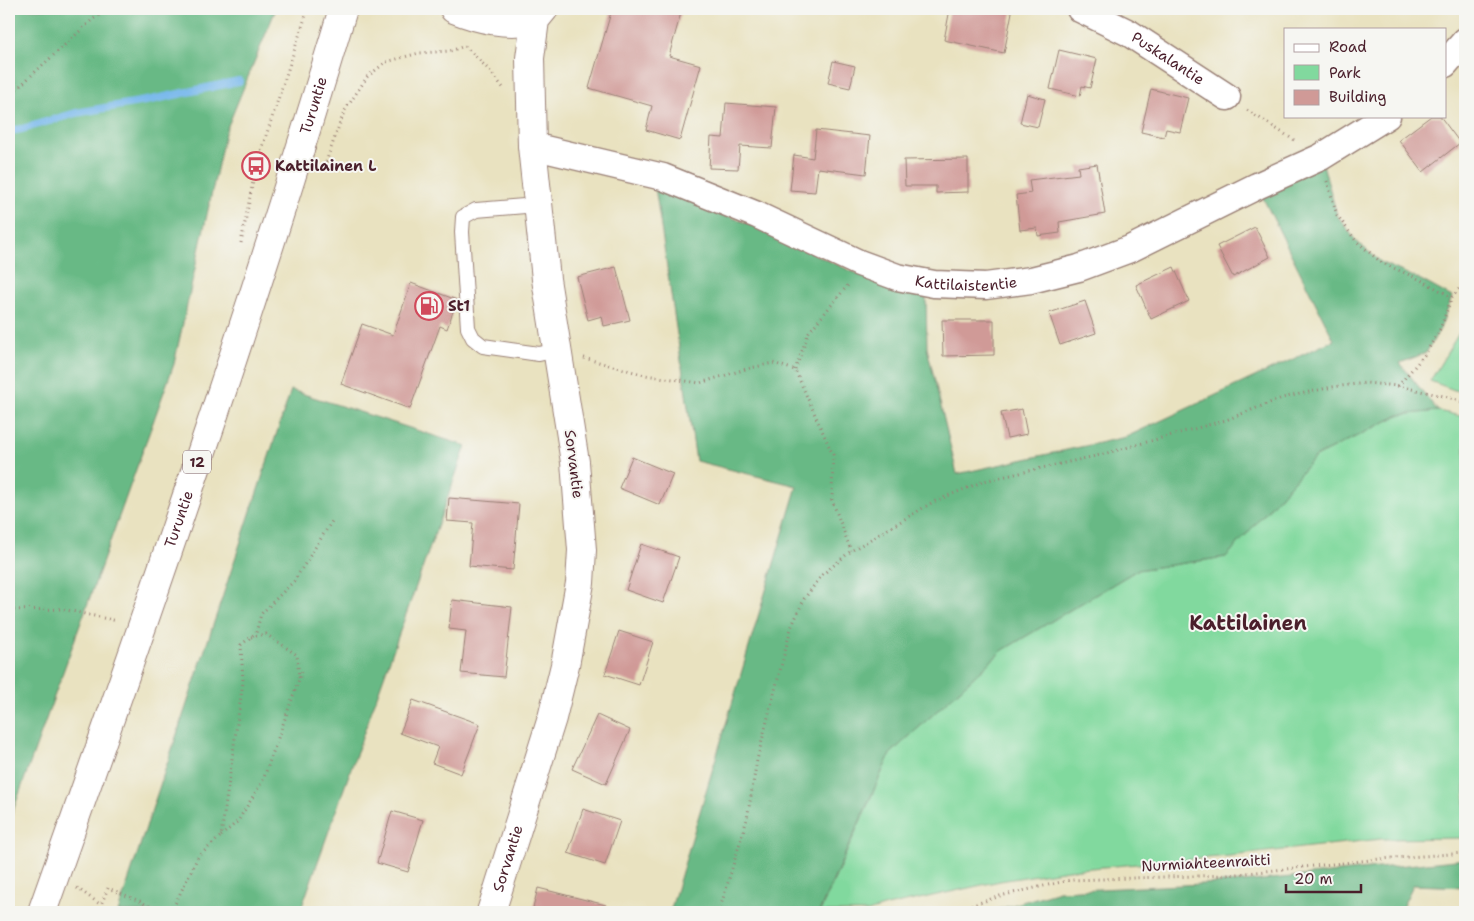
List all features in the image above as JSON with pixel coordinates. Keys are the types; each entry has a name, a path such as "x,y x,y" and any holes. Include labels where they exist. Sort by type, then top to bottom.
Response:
{"main road":[{"name":"Turuntie","path":"42,912 140,634 279,218 343,9"},
{"path":"454,9 475,17 514,23 533,13"},
{"name":"Sorvantie","path":"491,912 552,718 565,665 580,583 582,550 575,462 546,278 537,205 532,146 530,58 533,13"}],"street":[{"name":"Puskalantie","path":"1080,9 1129,32 1227,97"},
{"path":"1446,63 1465,41"},
{"name":"Kattilaistentie","path":"532,146 663,177 757,215 859,262 897,277 934,284 986,286 1031,280 1079,268 1130,249 1257,186 1321,157 1385,118"}],"lane":[{"path":"537,205 476,210 463,217 462,232 468,328 473,338 483,346 539,354 558,350"}],"path":[{"path":"9,96 93,19 109,9"},
{"path":"239,249 256,166 308,9"},
{"path":"325,165 344,112 367,77 386,62 419,53 450,51 464,46 489,70 508,93"},
{"path":"1227,97 1321,157 1337,215 1356,241 1382,262 1452,297"},
{"path":"851,551 832,500 833,455 795,370 809,332 848,286 859,262"},
{"path":"1398,386 1426,353 1440,329 1452,297 1465,282"},
{"path":"558,350 645,375 700,383 773,363 795,370"},
{"path":"718,912 747,819 757,760 791,628 804,599 822,575 851,551 933,502 984,481 1100,455 1226,420 1282,398 1332,387 1366,383 1398,386 1448,397 1465,403"},
{"path":"221,836 242,682 241,645 256,632 261,614 294,581 332,521"},
{"path":"9,610 62,609 118,621 121,612"},
{"path":"250,637 266,634 297,655 299,680"},
{"path":"171,912 198,857 238,821 263,780 302,671"},
{"name":"Nurmiahteenraitti","path":"952,912 1000,896 1070,880 1228,875 1380,858 1465,853"},
{"path":"79,879 76,888 101,906"},
{"path":"98,912 108,888 142,902 158,912"}],"green space":[{"path":"9,9 276,9 225,133 174,364 9,822"},
{"path":"1321,157 1337,215 1356,241 1382,263 1421,280 1452,297 1440,329 1426,353 1400,363 1438,411 1399,415 1315,457 1226,557 1137,570 1003,650 890,754 819,912 670,912 797,486 696,461 655,187 754,226 851,271 926,298 927,348 957,474 1126,437 1334,340 1257,186"},
{"path":"1465,315 1465,394 1430,381 1459,333"},
{"path":"291,390 466,446 300,912 118,912"},
{"path":"1438,411 1465,417 1465,838 1381,839 1230,856 1068,870 1000,881 868,912 820,912 890,754 1003,650 1137,570 1226,557 1315,457 1399,415"},
{"path":"1465,859 1465,887 1413,885 1400,912 1091,912 1090,910 1082,912 989,912 1059,891 1243,882"}],"building":[{"path":"612,9 682,9 669,56 701,65 680,140 646,130 652,106 589,88"},
{"path":"950,9 996,9 1012,12 1004,53 944,40"},
{"path":"1059,50 1097,59 1090,88 1082,86 1080,96 1050,89"},
{"path":"833,61 855,66 850,88 828,83"},
{"path":"1151,89 1188,98 1180,132 1166,129 1164,137 1141,132"},
{"path":"1027,94 1045,99 1038,127 1020,123"},
{"path":"726,103 776,107 772,148 740,146 738,169 709,168 711,137 723,138"},
{"path":"1428,118 1441,118 1460,143 1423,172 1399,140"},
{"path":"816,130 870,136 866,174 818,168 815,192 790,190 794,155 813,158"},
{"path":"968,159 968,192 936,193 936,186 905,186 904,160"},
{"path":"1097,164 1105,214 1059,222 1060,233 1038,236 1037,228 1020,230 1016,195 1031,193 1029,180 1079,174 1078,167"},
{"path":"1255,227 1270,257 1233,277 1217,246"},
{"path":"616,267 630,320 604,326 602,316 588,320 577,277"},
{"path":"1174,267 1189,301 1151,319 1136,285"},
{"path":"411,283 457,300 447,329 440,326 410,409 341,384 362,324 393,335"},
{"path":"1085,301 1096,333 1060,345 1049,313"},
{"path":"942,320 994,320 994,355 943,356"},
{"path":"1022,409 1027,434 1007,438 1001,413"},
{"path":"632,457 673,474 660,505 619,488"},
{"path":"449,498 519,504 513,570 469,566 473,523 447,521"},
{"path":"641,544 679,557 663,603 626,590"},
{"path":"452,600 512,607 504,677 461,673 466,631 449,629"},
{"path":"619,631 653,642 639,685 605,674"},
{"path":"413,700 480,724 461,774 432,763 438,747 400,733"},
{"path":"597,715 630,730 606,784 572,769"},
{"path":"583,809 620,821 605,865 568,853"},
{"path":"392,811 423,820 408,872 377,863"},
{"path":"538,888 606,905 606,912 532,912"}],"waterway":[{"path":"9,131 76,113 151,100 239,81"}],"place":[{"name":"Kattilainen L","path":"256,166"},
{"name":"St1","path":"429,306"}],"district":[{"name":"Kattilainen","path":"1248,623"}]}
